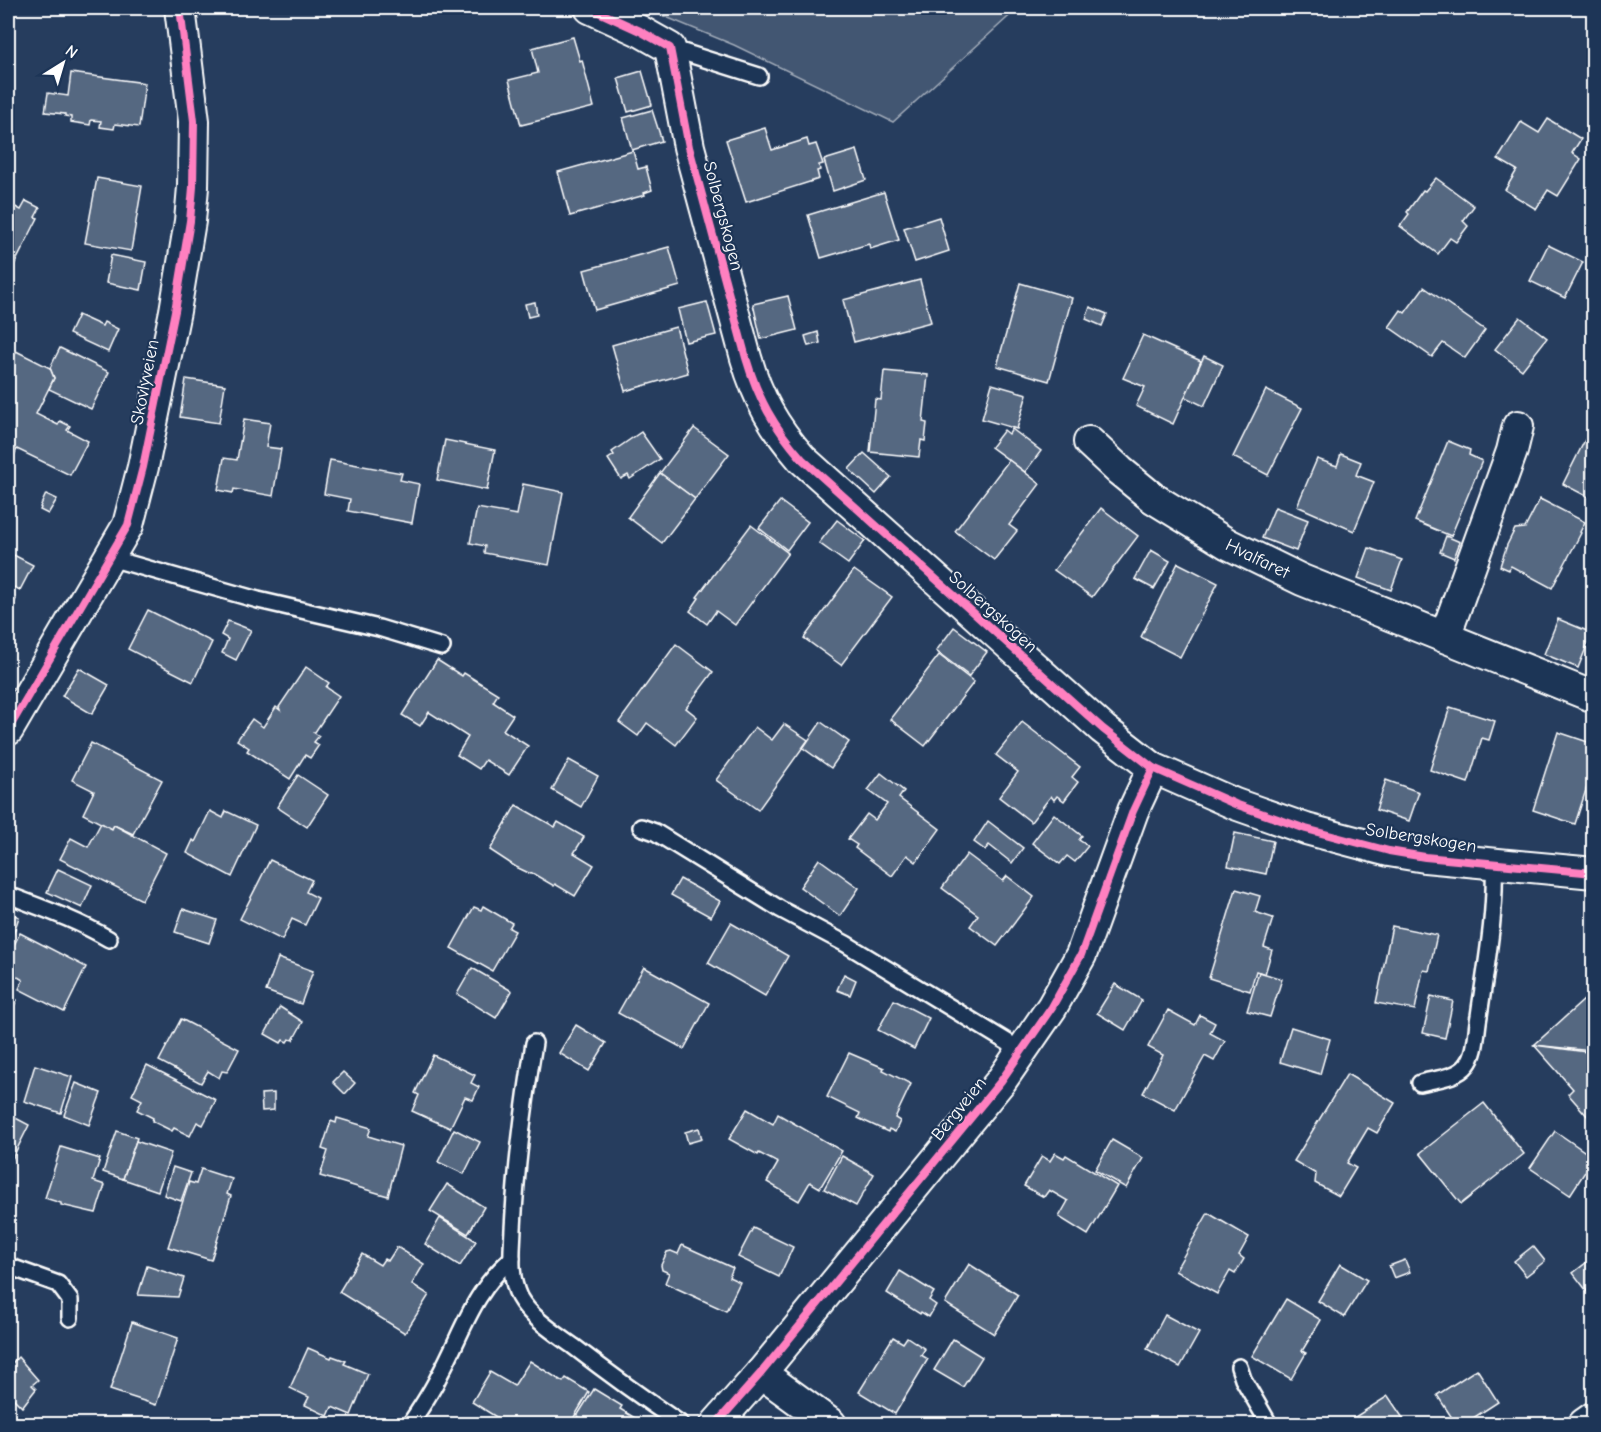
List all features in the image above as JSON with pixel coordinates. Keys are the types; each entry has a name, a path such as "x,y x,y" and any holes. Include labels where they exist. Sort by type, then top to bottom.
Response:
{"street":[{"name":"Skovlyveien","path":"8,730 128,525 141,477 174,311 190,221 193,186 194,121 180,8"},
{"path":"590,8 670,48"},
{"name":"Solbergskogen","path":"670,48 689,147 746,358 754,387 773,423 802,459 1095,722 1153,768 1234,804 1306,829 1389,851 1425,857 1593,873"},
{"path":"1445,637 1512,451 1518,426"},
{"name":"Hvalfaret","path":"1089,442 1153,498 1228,544 1302,580 1593,697"},
{"name":"Bergveien","path":"716,1425 761,1374 1001,1081 1052,1007 1081,955 1133,811 1153,768"},
{"path":"761,1374 831,1425"},
{"path":"1584,1425 1593,1417"}],"lane":[{"path":"670,48 759,76"},
{"path":"110,558 258,600 379,628 442,647"},
{"path":"641,827 655,832 780,909 846,944 1022,1052"},
{"path":"1420,1083 1458,1073 1467,1066 1470,1060 1485,975 1493,900 1494,864"},
{"path":"8,895 90,927 109,939"},
{"path":"534,1042 514,1200 512,1258 515,1286 529,1310 625,1386 681,1425"},
{"path":"410,1425 439,1376 478,1296 496,1273 512,1258"},
{"path":"8,1266 58,1284 70,1300 70,1318"},
{"path":"1239,1367 1243,1379 1269,1425"}],"shaded area":[{"path":"644,8 1018,8 893,122 734,45"}],"building":[{"path":"573,37 580,61 582,60 594,107 521,125 509,80 538,73 532,48"},
{"path":"642,71 652,105 628,112 618,78"},
{"path":"71,73 145,83 139,127 115,124 114,129 100,127 101,121 91,120 90,125 71,122 71,117 65,114 45,112 48,93 68,96"},
{"path":"652,110 662,141 632,150 623,118"},
{"path":"1548,119 1581,139 1572,153 1581,159 1558,196 1548,190 1536,209 1505,190 1517,170 1498,159 1521,122 1539,133"},
{"path":"765,128 772,150 807,139 809,146 816,144 823,164 819,165 820,170 817,171 819,179 746,202 726,140"},
{"path":"857,150 866,180 833,191 824,160"},
{"path":"633,151 638,169 646,167 652,190 644,193 645,195 570,216 558,172"},
{"path":"97,178 142,186 131,251 85,243"},
{"path":"1436,178 1474,206 1463,221 1468,226 1456,242 1450,238 1438,254 1400,226 1423,190 1425,191"},
{"path":"884,192 899,240 870,249 869,244 821,258 808,215"},
{"path":"26,201 40,208 35,217 38,218 8,277 8,203 21,210"},
{"path":"939,217 949,251 915,262 904,228"},
{"path":"1548,245 1583,262 1565,298 1530,281"},
{"path":"669,247 680,286 595,310 584,270"},
{"path":"111,255 146,262 141,290 106,283"},
{"path":"920,280 931,322 854,342 843,300"},
{"path":"1020,283 1072,298 1049,381 997,366"},
{"path":"1424,287 1485,330 1465,358 1443,343 1432,357 1389,327 1401,310 1405,313"},
{"path":"788,296 797,330 761,339 753,304"},
{"path":"535,302 537,315 528,317 525,304"},
{"path":"707,302 716,335 686,342 678,309"},
{"path":"1090,307 1107,314 1102,326 1086,319"},
{"path":"78,315 102,326 104,322 118,329 108,352 69,334"},
{"path":"1520,317 1547,338 1522,370 1495,349"},
{"path":"676,327 688,373 625,391 612,345"},
{"path":"818,332 820,343 808,346 805,336"},
{"path":"1143,335 1201,361 1173,424 1136,406 1145,387 1123,378"},
{"path":"60,348 109,372 91,409 49,389 54,378 50,368"},
{"path":"16,351 50,368 54,378 36,414 58,425 60,421 70,426 67,430 88,441 70,475 17,449 8,469 8,367"},
{"path":"1204,356 1223,365 1204,406 1185,397"},
{"path":"884,371 928,375 923,422 927,423 925,441 921,440 919,457 870,452 875,399 881,400"},
{"path":"186,379 225,385 219,423 180,417"},
{"path":"992,384 1027,394 1017,429 982,419"},
{"path":"1266,390 1302,408 1268,475 1233,457"},
{"path":"244,419 270,423 266,447 281,449 273,496 234,489 233,493 218,490 224,458 237,460"},
{"path":"694,428 729,454 695,499 660,473"},
{"path":"1012,429 1041,451 1025,472 991,447 1004,430 1009,434"},
{"path":"641,432 660,459 630,479 628,475 621,479 608,459 614,455 612,452"},
{"path":"1586,438 1594,441 1594,500 1563,484"},
{"path":"445,440 495,450 487,490 437,480"},
{"path":"1448,441 1470,450 1469,455 1482,461 1451,536 1415,521"},
{"path":"864,453 891,477 876,494 849,469"},
{"path":"1341,454 1361,462 1356,475 1374,482 1354,531 1297,506 1317,459 1337,466"},
{"path":"330,460 402,473 400,480 419,484 412,523 348,511 350,499 324,494"},
{"path":"1009,460 1040,484 1009,525 1017,531 994,560 955,531"},
{"path":"660,473 695,499 662,543 628,517"},
{"path":"523,484 563,492 549,565 484,553 485,546 470,543 477,508 517,515"},
{"path":"46,494 57,499 48,514 40,510"},
{"path":"1540,499 1585,522 1552,588 1511,566 1509,570 1500,566 1515,529 1525,528"},
{"path":"780,501 808,522 787,550 759,528"},
{"path":"1275,507 1308,520 1296,551 1262,538"},
{"path":"1101,508 1138,536 1092,597 1054,570"},
{"path":"837,520 865,541 848,564 819,543"},
{"path":"751,525 788,553 735,625 716,611 707,624 690,611 699,598 697,597"},
{"path":"1446,536 1460,542 1454,558 1440,552"},
{"path":"1369,548 1402,560 1391,590 1358,578"},
{"path":"1151,550 1170,561 1154,589 1135,579"},
{"path":"8,552 33,565 20,590 14,587 9,595 16,599 9,613 8,612"},
{"path":"1178,563 1218,583 1180,657 1141,637"},
{"path":"854,570 892,597 841,665 804,638"},
{"path":"148,610 212,642 193,682 128,649"},
{"path":"1558,619 1592,633 1578,668 1544,654"},
{"path":"228,621 251,630 236,660 222,653 228,639 221,635"},
{"path":"954,627 987,652 969,676 936,651"},
{"path":"676,644 713,672 686,708 697,717 676,745 647,723 638,736 619,722"},
{"path":"939,655 974,682 925,746 890,719"},
{"path":"437,660 462,676 464,673 498,694 493,702 513,715 503,730 528,746 509,775 485,760 479,769 457,755 468,737 429,712 420,726 402,715"},
{"path":"306,667 329,683 326,687 339,696 313,732 319,736 314,742 319,745 310,758 305,755 290,779 247,751 249,748 237,740 252,719 263,727 276,707 280,710 279,707"},
{"path":"79,668 109,685 92,714 62,696"},
{"path":"1450,707 1495,721 1489,740 1482,738 1468,783 1430,770"},
{"path":"821,722 849,742 831,768 803,748"},
{"path":"1022,722 1080,767 1072,777 1078,782 1064,801 1057,796 1054,800 1051,796 1031,822 999,797 1018,772 996,755"},
{"path":"784,724 808,740 758,810 716,780 755,727 772,740"},
{"path":"1558,732 1594,744 1594,765 1575,824 1533,810"},
{"path":"91,743 162,780 133,834 114,825 112,829 83,814 94,791 72,780"},
{"path":"569,760 598,776 581,807 552,790"},
{"path":"881,773 904,791 899,798 940,829 916,862 907,855 892,876 855,848 857,845 848,839 867,814 875,820 887,804 868,790"},
{"path":"298,775 328,795 307,827 277,807"},
{"path":"1386,780 1419,792 1409,821 1376,810"},
{"path":"516,805 555,827 558,822 584,837 574,853 594,865 575,896 555,884 554,886 516,867 490,850"},
{"path":"210,811 223,818 226,811 256,825 232,877 187,853"},
{"path":"1054,814 1082,836 1079,840 1088,846 1075,862 1067,856 1060,864 1032,843"},
{"path":"988,821 1023,848 1012,863 989,845 985,850 974,842"},
{"path":"101,823 112,829 114,825 166,853 142,900 60,859 71,838 88,847"},
{"path":"1235,833 1273,841 1266,874 1228,866"},
{"path":"967,854 1003,881 1007,876 1034,897 997,946 970,926 978,915 942,888"},
{"path":"819,859 859,888 840,916 800,887"},
{"path":"270,860 312,880 306,892 318,898 305,925 292,919 282,940 240,919"},
{"path":"58,869 92,885 82,908 47,892"},
{"path":"680,879 720,901 711,917 671,895"},
{"path":"1236,889 1260,896 1255,912 1273,918 1264,947 1272,950 1265,974 1256,971 1250,991 1209,978"},
{"path":"483,906 512,923 509,928 515,931 492,971 451,948 474,907 481,910"},
{"path":"183,909 217,920 209,943 175,932"},
{"path":"8,912 19,917 13,935 8,933"},
{"path":"731,923 788,956 765,996 708,963"},
{"path":"1392,926 1437,935 1429,971 1423,970 1415,1010 1376,1003"},
{"path":"20,933 86,967 64,1012 19,989 23,980 8,971 8,957"},
{"path":"278,958 313,971 301,1004 266,991"},
{"path":"644,967 709,1003 684,1049 618,1013"},
{"path":"472,968 512,991 496,1018 457,994"},
{"path":"1259,972 1282,979 1270,1017 1247,1011"},
{"path":"844,974 856,980 850,995 837,990"},
{"path":"1115,984 1142,1000 1125,1030 1097,1013"},
{"path":"1594,991 1592,1051 1534,1045"},
{"path":"8,995 17,1000 9,1016 8,1015"},
{"path":"1431,996 1453,1001 1445,1038 1423,1033"},
{"path":"894,1000 929,1018 914,1049 878,1030"},
{"path":"280,1007 303,1022 293,1040 289,1039 287,1042 283,1040 281,1043 265,1034"},
{"path":"1168,1010 1195,1025 1200,1015 1215,1023 1210,1033 1225,1041 1214,1061 1205,1056 1175,1110 1143,1093 1163,1055 1148,1047"},
{"path":"181,1019 239,1049 227,1072 222,1071 219,1078 208,1071 201,1083 159,1061"},
{"path":"576,1025 606,1043 589,1071 559,1053"},
{"path":"1291,1027 1330,1039 1320,1074 1280,1062"},
{"path":"1534,1045 1594,1053 1594,1115 1589,1118 1568,1094 1573,1089"},
{"path":"849,1053 884,1068 883,1070 911,1084 895,1118 900,1121 895,1132 889,1129 888,1132 858,1118 860,1113 827,1097"},
{"path":"433,1055 475,1075 471,1083 479,1087 473,1100 465,1097 450,1128 412,1111 419,1095 415,1093"},
{"path":"35,1065 72,1077 61,1113 24,1101"},
{"path":"147,1065 216,1100 203,1125 197,1122 190,1136 174,1128 172,1131 137,1110 142,1100 132,1095"},
{"path":"343,1072 355,1083 345,1094 333,1082"},
{"path":"1347,1074 1395,1103 1377,1133 1368,1128 1347,1163 1356,1168 1339,1196 1315,1183 1316,1174 1294,1161"},
{"path":"76,1083 101,1093 89,1125 64,1115"},
{"path":"274,1093 274,1110 262,1111 261,1094"},
{"path":"1484,1103 1524,1154 1461,1204 1420,1153"},
{"path":"747,1109 773,1124 778,1114 842,1151 820,1188 810,1182 799,1201 767,1182 778,1163 729,1139"},
{"path":"8,1114 29,1125 11,1161 8,1160"},
{"path":"337,1118 371,1128 368,1136 401,1146 388,1196 320,1176 328,1151 322,1149 331,1121 336,1123"},
{"path":"699,1128 702,1139 688,1143 685,1132"},
{"path":"454,1129 480,1142 464,1174 438,1162"},
{"path":"117,1131 137,1138 123,1179 103,1172"},
{"path":"1555,1131 1594,1158 1570,1195 1530,1168"},
{"path":"1112,1140 1143,1158 1126,1188 1095,1170"},
{"path":"136,1141 171,1153 158,1191 123,1179"},
{"path":"61,1147 100,1159 93,1181 105,1185 96,1213 61,1205 61,1203 45,1198"},
{"path":"1055,1153 1064,1158 1066,1155 1117,1186 1088,1235 1059,1217 1068,1201 1049,1190 1044,1197 1024,1186 1042,1156 1050,1161"},
{"path":"842,1156 874,1174 856,1206 824,1189"},
{"path":"173,1167 191,1173 181,1201 164,1195"},
{"path":"201,1169 232,1179 227,1194 231,1196 211,1260 168,1247 189,1182 196,1184"},
{"path":"447,1184 484,1207 468,1234 430,1211"},
{"path":"1208,1213 1249,1237 1239,1255 1244,1259 1235,1274 1230,1271 1217,1294 1175,1271"},
{"path":"440,1218 476,1241 460,1266 425,1244"},
{"path":"753,1228 793,1247 779,1277 738,1257"},
{"path":"682,1245 733,1268 729,1277 740,1282 726,1311 665,1283 669,1273 662,1270 661,1265 667,1252 678,1254"},
{"path":"1533,1246 1545,1261 1526,1276 1514,1261"},
{"path":"397,1247 424,1264 412,1284 429,1295 405,1333 339,1292 362,1254 380,1265 384,1259 388,1261"},
{"path":"1591,1259 1594,1262 1594,1297 1573,1273"},
{"path":"1405,1260 1410,1272 1394,1278 1389,1266"},
{"path":"969,1264 1018,1295 994,1334 945,1303"},
{"path":"1340,1264 1367,1280 1344,1317 1318,1301"},
{"path":"147,1266 184,1278 178,1297 138,1295"},
{"path":"900,1271 934,1292 929,1300 936,1305 929,1317 921,1312 920,1314 887,1293"},
{"path":"1286,1299 1321,1320 1302,1351 1306,1353 1291,1379 1252,1356"},
{"path":"1165,1315 1199,1333 1180,1367 1147,1349"},
{"path":"132,1322 178,1338 156,1405 110,1390"},
{"path":"893,1337 903,1343 907,1337 925,1349 921,1355 928,1359 895,1414 859,1392"},
{"path":"953,1339 982,1357 963,1387 934,1370"},
{"path":"308,1348 331,1358 332,1356 346,1361 344,1364 368,1374 351,1415 332,1407 328,1416 305,1405 309,1397 290,1388"},
{"path":"18,1357 38,1380 32,1385 36,1389 22,1407 8,1393 8,1367"},
{"path":"530,1361 563,1382 566,1378 589,1392 570,1424 523,1424 519,1422 520,1420 501,1420 472,1402 490,1372 514,1386"},
{"path":"1477,1369 1498,1402 1464,1424 1456,1424 1437,1395"},
{"path":"594,1389 622,1406 620,1409 645,1424 591,1424 577,1416"},
{"path":"1388,1396 1407,1424 1344,1424"}],"cycle path":[{"path":"8,730 128,525 143,467 175,311 190,221 193,187 194,121 180,8"},
{"path":"590,8 670,48 689,147 746,358 762,400 783,435 802,459 1103,729 1153,768 1235,804 1306,829 1389,851 1425,857 1594,873"},
{"path":"716,1424 761,1373 1001,1081 1052,1007 1081,955 1133,811 1153,768"}]}
